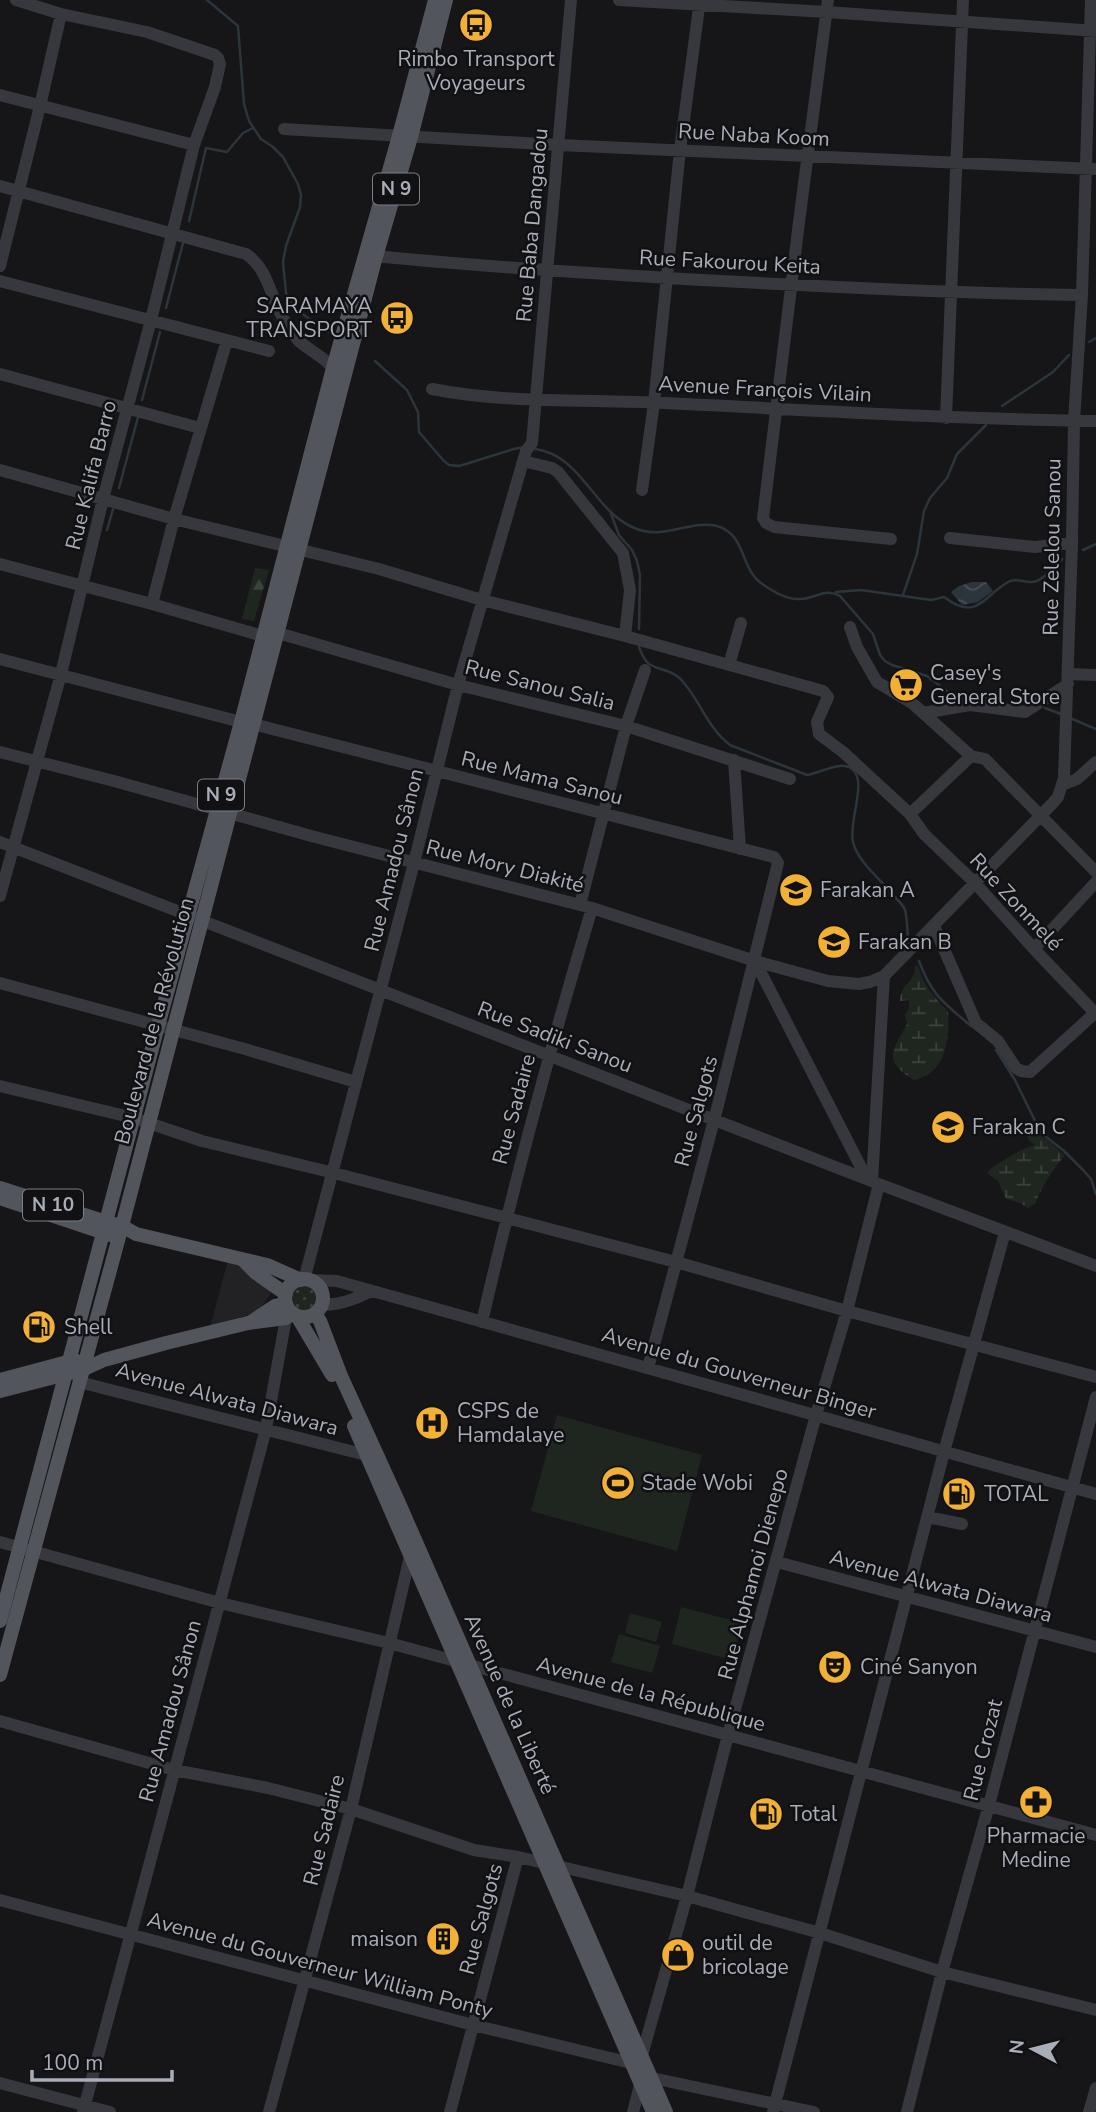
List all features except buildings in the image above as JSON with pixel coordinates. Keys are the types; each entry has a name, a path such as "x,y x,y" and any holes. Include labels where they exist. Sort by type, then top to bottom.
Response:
{"main road":[{"name":"N 9","path":"339,372 376,256 435,0"},
{"name":"N 9","path":"339,372 446,0"},
{"name":"Boulevard de la Révolution","path":"247,723 278,633 293,549 339,372"},
{"name":"Boulevard de la Révolution","path":"0,1621 26,1549 82,1370 121,1231 172,1030 195,918 247,723 263,636 293,549"},
{"name":"Boulevard de la Révolution","path":"0,1675 67,1368 158,1026 195,918"},
{"name":"N 10","path":"0,1196 121,1231"},
{"name":"Avenue du Gouverneur Binger","path":"121,1231 242,1258 305,1280"},
{"name":"Avenue du Gouverneur Binger","path":"242,1258 290,1309"},
{"path":"0,1391 8,1379 67,1368 82,1370 104,1360 248,1323 275,1306 307,1317 319,1309 323,1296 320,1288 305,1280 290,1286 290,1309"},
{"name":"Avenue de la Liberté","path":"290,1309 329,1369 410,1556 463,1665"},
{"name":"Avenue de la Liberté","path":"319,1309 320,1321 341,1376 463,1665 636,2059 646,2081 666,2112"},
{"name":"Avenue de la Liberté","path":"646,2081 653,2112"}],"street":[{"path":"0,266 40,106 57,9 16,0"},
{"name":"Rue Baba Dangadou","path":"527,452 536,398 571,0"},
{"path":"618,0 828,6 962,21 1093,31"},
{"path":"946,418 963,0"},
{"name":"Rue Zelelou Sanou","path":"1062,785 1068,679 1074,421 1091,169 1091,0"},
{"path":"642,490 668,278 680,150 700,2"},
{"path":"828,6 763,517 766,523 774,527 891,539"},
{"name":"Rue Kalifa Barro","path":"0,896 61,674 194,145 215,87 220,64 215,55 146,32 57,9"},
{"path":"0,95 194,145"},
{"name":"Rue Naba Koom","path":"284,129 559,145 1091,169"},
{"path":"0,186 246,254 264,271 270,293 299,341 339,372"},
{"name":"Rue Fakourou Keita","path":"376,256 483,267 791,285 952,293 1082,295"},
{"path":"0,281 270,351"},
{"path":"152,604 226,340"},
{"path":"0,374 200,428"},
{"name":"Avenue François Vilain","path":"432,389 479,397 946,418 1096,421"},
{"path":"527,452 558,472 618,545 626,563 630,590 625,636"},
{"name":"Rue Amadou Sânon","path":"305,1280 458,685 527,452"},
{"path":"0,470 174,519 379,569 482,600 729,665 741,623"},
{"path":"950,538 1035,547 1072,542"},
{"path":"0,564 263,636"},
{"path":"850,627 857,647 877,682 912,703 971,756 985,759 1096,872"},
{"name":"Rue Sanou Salia","path":"278,633 458,685 626,726 790,779"},
{"name":"Rue Mama Sanou","path":"0,659 436,772 603,812 774,857 778,863"},
{"name":"Rue Zonmelé","path":"729,665 825,693 828,700 817,722 819,734 843,752 910,814 924,834 975,883 1095,1014"},
{"name":"Rue Sadaire","path":"482,1322 586,906 603,812 626,726 645,670"},
{"path":"923,713 970,705 1024,712 1068,679 1096,675"},
{"name":"Rue Mory Diakité","path":"0,752 414,863 586,906 755,961 841,983 870,982 884,976"},
{"path":"910,814 971,756"},
{"path":"734,760 740,849"},
{"path":"884,976 1040,817 1058,796 1062,785 1077,779 1096,762"},
{"name":"Rue Sadiki Sanou","path":"0,842 1096,1266"},
{"name":"Rue Salgots","path":"648,1368 755,961 778,863"},
{"path":"1034,949 1096,883"},
{"path":"934,926 976,1023 998,1041 1013,1065 1021,1071 1030,1072 1095,1014"},
{"path":"755,961 873,1181"},
{"name":"Rue Alphamoi Dienepo","path":"636,2059 687,1896 728,1735 847,1311 873,1181 884,976"},
{"path":"0,984 356,1082"},
{"path":"0,1086 134,1118 202,1141 676,1262 847,1311 1096,1377"},
{"path":"774,2108 906,1595 1005,1232"},
{"name":"Avenue du Gouverneur Binger","path":"305,1280 337,1281 1096,1494"},
{"path":"319,1309 357,1299 371,1291"},
{"name":"Rue Amadou Sânon","path":"84,2109 266,1429 290,1309"},
{"name":"Avenue Alwata Diawara","path":"82,1370 266,1429 366,1455"},
{"name":"Rue Crozat","path":"907,2112 1096,1397"},
{"path":"927,1517 962,1524"},
{"name":"Avenue de la République","path":"0,1542 220,1603 389,1643 1096,1835"},
{"name":"Rue Sadaire","path":"269,2112 351,1809 410,1556"},
{"name":"Avenue Alwata Diawara","path":"777,1562 1096,1647"},
{"path":"0,1721 174,1770 268,1788 351,1809 474,1850 518,1857 687,1896 820,1933 942,1972 1096,2010"},
{"name":"Rue Salgots","path":"450,2112 518,1857"},
{"name":"Avenue du Gouverneur William Ponty","path":"0,1900 473,2025 636,2059"},
{"path":"633,2112 646,2081 774,2108 814,2112"},
{"path":"0,2083 84,2109 110,2112"},
{"path":"1089,2112 1096,2088"}],"shaded area":[{"path":"228,1260 243,1266 272,1292 254,1313 210,1327"}],"green space":[{"path":"255,568 269,570 254,621 242,619"},
{"path":"915,966 918,966 930,991 948,1011 948,1032 947,1043 939,1063 925,1076 914,1080 897,1067 893,1055 907,1024 905,1015 909,1000 900,1001 901,995 915,972"},
{"path":"1032,1131 1065,1156 1048,1178 1036,1203 1028,1208 1006,1199 998,1181 987,1173 1010,1156 1036,1145 1029,1141 1027,1135"},
{"path":"304,1285 314,1289 318,1299 314,1309 304,1313 294,1309 290,1299 294,1289"},
{"name":"Stade Wobi","path":"557,1415 702,1455 677,1551 531,1511"},
{"path":"681,1607 742,1623 732,1660 672,1644"},
{"path":"630,1613 662,1622 656,1642 625,1633"},
{"path":"619,1634 660,1646 652,1673 611,1662"}],"water":[{"path":"972,582 986,582 993,591 978,602 962,605 951,592"}],"waterway":[{"path":"207,0 238,26 244,104 249,121 261,139 283,157 301,195 300,207 283,262 286,293 301,313 333,335"},
{"path":"189,221 206,148 227,152 243,133 253,128"},
{"path":"166,308 183,243"},
{"path":"142,400 160,332"},
{"path":"1089,342 1096,338"},
{"path":"1002,406 1053,372 1069,355"},
{"path":"375,361 407,390 418,412 419,432 449,465 459,466 524,447"},
{"path":"119,488 138,417"},
{"path":"903,595 917,554 924,511 930,498 947,478 957,454 986,425"},
{"path":"535,449 551,453 564,461 607,508 632,527 655,532 697,525 717,526 733,536 754,577 774,592 795,599 806,599 825,593 840,596 873,634 880,655 892,665 927,676 961,699 1001,696"},
{"path":"107,530 114,506"},
{"path":"611,514 619,535 632,550 637,561 640,575 639,629"},
{"path":"1083,550 1096,544"},
{"path":"836,592 861,590 931,600 944,597 956,604 973,607 1010,581 1032,582 1040,579 1062,559"},
{"path":"639,647 650,665 679,678 716,731 730,745 807,775 836,766 852,769 858,783 853,842 865,864 904,908 908,936"},
{"path":"1045,708 1061,714"},
{"path":"1070,718 1096,729"},
{"path":"919,961 934,991 971,1026"},
{"path":"996,1050 1015,1080 1041,1133 1083,1170 1091,1179 1096,1194"}],"place":[{"name":"Rimbo Transport Voyageurs","path":"476,25"},
{"name":"SARAMAYA TRANSPORT","path":"397,318"},
{"name":"Casey's General Store","path":"906,685"},
{"name":"Farakan A","path":"796,890"},
{"name":"Farakan B","path":"834,942"},
{"name":"Farakan C","path":"948,1127"},
{"name":"Shell","path":"39,1327"},
{"name":"CSPS de Hamdalaye","path":"432,1423"},
{"name":"Stade Wobi","path":"618,1483"},
{"name":"TOTAL","path":"959,1494"},
{"name":"Ciné Sanyon","path":"835,1667"},
{"name":"Pharmacie Medine","path":"1036,1802"},
{"name":"Total","path":"766,1814"},
{"name":"maison","path":"443,1939"},
{"name":"outil de bricolage","path":"678,1955"}]}
